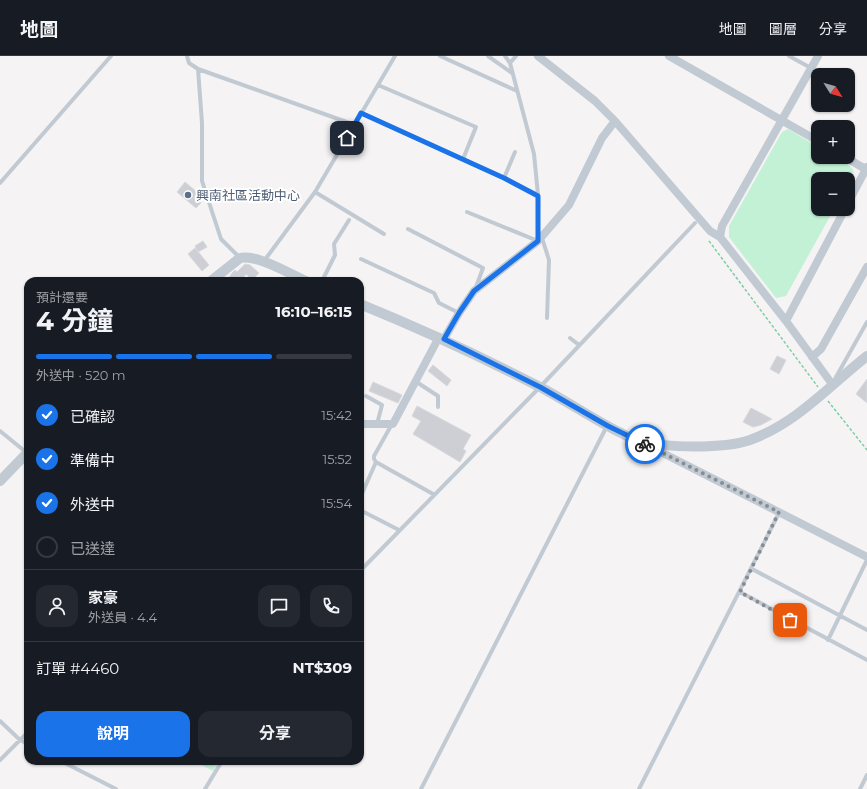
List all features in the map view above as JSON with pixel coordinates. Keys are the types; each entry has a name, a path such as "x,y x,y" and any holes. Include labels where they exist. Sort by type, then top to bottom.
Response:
{"street":[{"path":"538,56 595,101 615,121 710,231 720,238 786,321 832,384"},
{"path":"669,56 811,137"},
{"path":"720,238 722,226 818,56"},
{"path":"364,424 393,424 415,381 441,338 474,291 540,239 569,205 602,138 615,121"},
{"path":"855,162 867,169 855,190"},
{"path":"786,321 841,216"},
{"path":"216,277 240,258 252,258 297,277"},
{"path":"812,357 821,349 867,267"},
{"path":"364,306 441,338 540,387 608,426 867,558"},
{"path":"638,441 669,446 726,445 749,440 783,426 867,356"},
{"path":"0,481 24,456"}],"lane":[{"path":"0,183 111,56"},
{"path":"187,56 190,63 198,69 354,125"},
{"path":"263,262 315,192 395,56"},
{"path":"440,56 517,90"},
{"path":"488,56 512,73"},
{"path":"505,56 510,63 534,154 540,239 549,260 547,318"},
{"path":"510,63 516,56"},
{"path":"789,56 811,68"},
{"path":"198,69 202,123 202,181 221,240 240,258"},
{"path":"378,85 476,127 463,159"},
{"path":"361,113 504,178 538,196"},
{"path":"504,178 515,152"},
{"path":"315,192 384,234"},
{"path":"467,212 540,239"},
{"path":"324,277 335,255 334,244 348,220"},
{"path":"364,567 433,494 540,387 695,223"},
{"path":"408,229 483,268 474,291"},
{"path":"361,259 434,293 439,303 459,313"},
{"path":"832,384 867,322"},
{"path":"570,338 579,344"},
{"path":"415,381 438,396 438,408"},
{"path":"366,396 382,405 377,424"},
{"path":"393,424 374,456 374,459 376,462 433,494"},
{"path":"421,789 608,426"},
{"path":"0,431 24,451"},
{"path":"364,489 376,462"},
{"path":"364,512 399,530"},
{"path":"639,789 752,569 779,512"},
{"path":"828,640 867,558"},
{"path":"752,569 867,630"},
{"path":"740,592 867,660"},
{"path":"0,721 24,742"},
{"path":"0,760 24,736"},
{"path":"69,765 116,789"},
{"path":"205,789 220,765"},
{"path":"860,789 867,775"}],"path":[{"path":"704,235 823,394 867,450"}],"green space":[{"path":"788,129 811,143 811,164 847,164 854,172 811,172 811,216 830,216 786,296 776,298 729,237 729,226 782,132"},
{"path":"202,765 217,765 213,771"}],"building":[{"name":"興南社區活動中心","path":"185,182 198,193 195,197 201,203 196,208 177,192"},
{"path":"203,241 207,247 198,252 195,246"},
{"path":"195,248 209,265 202,271 188,254"},
{"path":"245,264 250,265 259,273 255,277 249,277 246,274 244,277 229,277 235,270 237,272"},
{"path":"777,356 786,360 779,374 770,369"},
{"path":"433,365 451,380 447,386 428,371"},
{"path":"867,379 867,403 856,394"},
{"path":"373,382 402,395 398,403 369,391"},
{"path":"417,406 471,435 463,449 466,451 460,462 413,434 421,421 412,416"},
{"path":"751,408 772,419 761,425 753,427 743,422"}],"way so far":[{"path":"645,444 779,512 740,592 790,620"}],"place":[{"name":"興南社區活動中心","path":"188,195"}],"route":[{"path":"347,138 361,113 504,178 538,196 538,241 474,291 444,339 540,387 608,426 645,444"}]}
